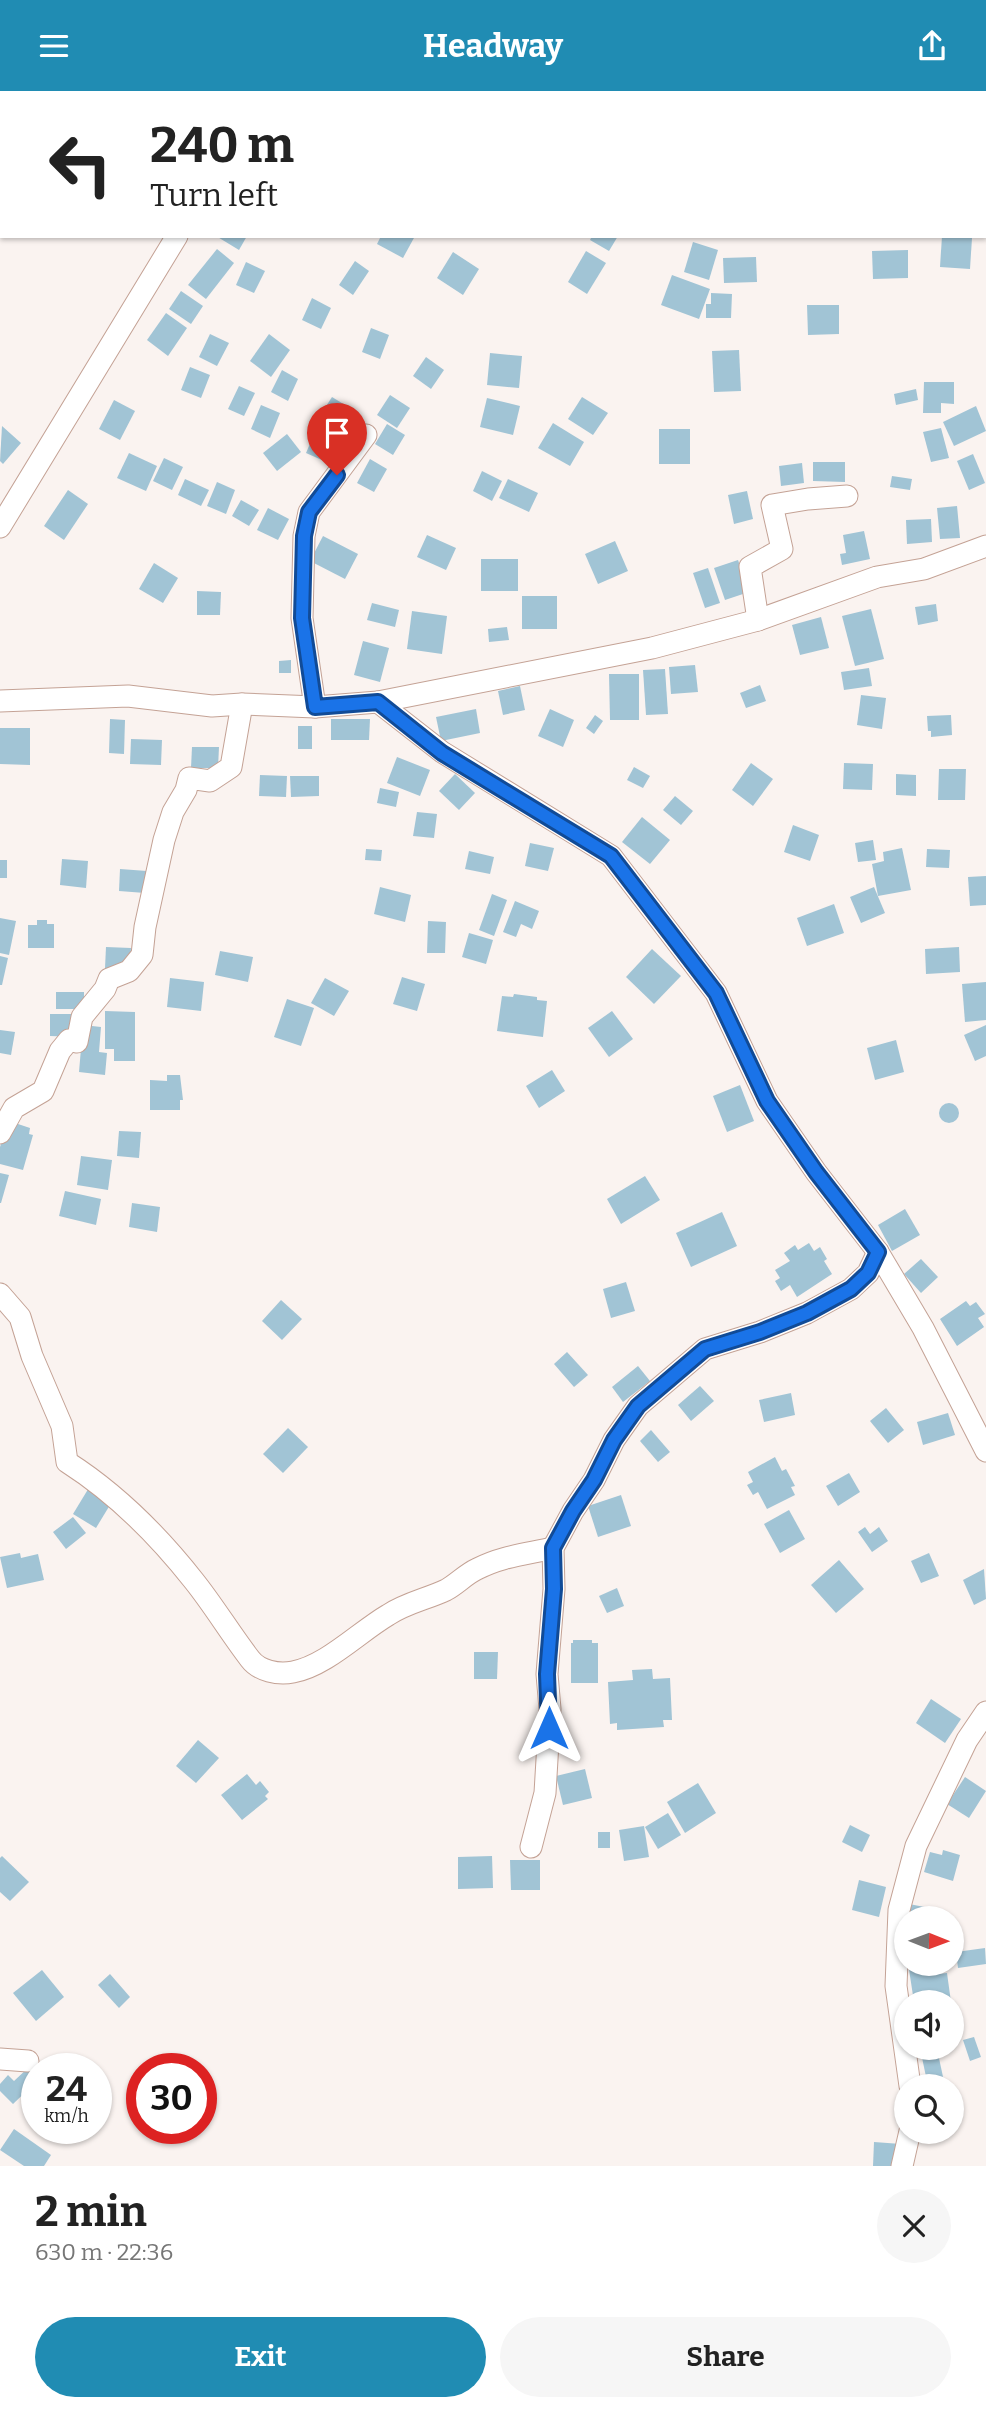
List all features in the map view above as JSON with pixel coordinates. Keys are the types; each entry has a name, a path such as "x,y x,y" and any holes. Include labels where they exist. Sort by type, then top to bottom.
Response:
{"street":[{"path":"0,527 176,238"},
{"path":"315,707 302,618 304,536 309,512 366,435"},
{"path":"758,620 750,567 782,549 772,505 847,496"},
{"path":"0,701 128,696 212,706 242,704 315,707 378,702 652,648 758,620 877,577 924,569 986,546"},
{"path":"378,702 442,753 611,856 716,993 767,1101 816,1172 878,1252 923,1328 986,1451"},
{"path":"0,1133 14,1108 43,1091 60,1051 69,1040 77,1042 82,1017 109,979 129,971 142,955 145,927 173,812 186,790 189,778 210,781 231,767 242,704"},
{"path":"531,1847 545,1793 550,1709 547,1674 554,1589 553,1548 594,1480 614,1440 638,1406 705,1349 760,1332 807,1313 851,1289 868,1273 878,1252"},
{"path":"0,1294 20,1317 32,1356 62,1426 66,1462 100,1483 137,1516 194,1581 252,1662 274,1674 294,1672 313,1665 389,1614 447,1590 474,1570 496,1560 553,1548"},
{"path":"908,2074 896,1986 900,1909 916,1846 967,1740 986,1712"},
{"path":"0,2059 21,2060"},
{"path":"902,2166 907,2144"}],"building":[{"path":"219,238 246,238 239,250"},
{"path":"380,238 414,238 403,258 377,244"},
{"path":"591,238 617,238 609,251 590,240"},
{"path":"942,238 972,238 970,269 940,267"},
{"path":"693,242 718,250 709,280 684,272"},
{"path":"217,249 234,263 206,299 188,285"},
{"path":"908,250 908,278 873,279 872,251"},
{"path":"586,251 606,263 587,294 568,282"},
{"path":"453,252 479,269 463,295 437,278"},
{"path":"756,257 757,282 724,283 723,258"},
{"path":"355,261 369,271 353,295 339,285"},
{"path":"246,262 265,271 254,293 236,285"},
{"path":"672,275 710,289 699,319 661,305"},
{"path":"181,291 203,306 191,324 169,309"},
{"path":"711,293 732,294 731,318 706,318 706,304 711,304"},
{"path":"312,298 331,308 321,329 302,320"},
{"path":"807,305 839,305 839,334 808,335"},
{"path":"166,313 187,328 168,356 147,340"},
{"path":"371,328 389,335 380,359 362,352"},
{"path":"210,334 229,343 217,366 199,357"},
{"path":"269,334 290,350 271,377 250,361"},
{"path":"739,350 741,391 714,392 712,351"},
{"path":"490,353 522,356 519,388 487,385"},
{"path":"426,357 444,370 431,389 413,376"},
{"path":"190,367 210,375 201,398 181,390"},
{"path":"282,370 298,379 288,401 271,392"},
{"path":"924,382 954,382 954,404 941,403 941,413 923,413"},
{"path":"239,386 255,393 244,416 228,409"},
{"path":"916,389 918,400 896,405 894,394"},
{"path":"390,395 410,408 397,428 377,415"},
{"path":"332,397 350,408 338,429 319,417"},
{"path":"582,397 608,413 593,435 568,419"},
{"path":"487,398 520,406 513,435 480,427"},
{"path":"114,400 135,411 120,440 99,429"},
{"path":"261,405 280,413 270,438 251,429"},
{"path":"976,406 986,431 954,446 943,422"},
{"path":"553,423 584,442 570,466 538,448"},
{"path":"387,424 405,435 393,455 375,444"},
{"path":"2,426 21,443 3,464 0,461"},
{"path":"941,428 949,458 931,462 923,432"},
{"path":"659,429 690,429 690,464 659,464"},
{"path":"315,432 333,440 324,461 306,453"},
{"path":"287,434 301,452 277,471 263,453"},
{"path":"129,453 157,466 146,491 117,478"},
{"path":"973,454 985,483 969,490 957,461"},
{"path":"164,458 183,467 172,490 153,481"},
{"path":"370,459 387,469 374,492 357,483"},
{"path":"813,462 845,462 845,482 813,481"},
{"path":"802,463 804,483 781,486 779,466"},
{"path":"482,471 502,481 492,501 473,491"},
{"path":"892,476 912,479 910,490 890,487"},
{"path":"185,479 209,490 201,506 178,495"},
{"path":"508,479 538,493 529,512 499,498"},
{"path":"217,482 235,490 226,514 207,506"},
{"path":"68,490 88,504 64,540 44,526"},
{"path":"747,491 753,519 734,524 728,495"},
{"path":"241,500 259,510 249,526 232,516"},
{"path":"957,506 960,538 940,539 937,508"},
{"path":"268,508 289,519 278,540 257,530"},
{"path":"931,519 932,542 907,544 906,520"},
{"path":"864,531 870,559 842,565 840,554 846,553 843,535"},
{"path":"427,535 456,548 446,570 417,557"},
{"path":"323,536 358,554 345,579 310,561"},
{"path":"615,541 628,571 598,584 585,554"},
{"path":"481,559 518,559 518,591 481,591"},
{"path":"738,560 749,592 725,600 714,568"},
{"path":"154,563 178,578 163,603 139,589"},
{"path":"708,568 720,603 705,608 693,573"},
{"path":"197,591 221,592 220,615 197,615"},
{"path":"522,596 557,596 557,629 522,629"},
{"path":"372,603 399,610 395,627 367,620"},
{"path":"936,604 938,621 918,625 915,607"},
{"path":"871,609 884,659 855,666 842,616"},
{"path":"412,611 447,616 442,654 407,649"},
{"path":"821,617 829,648 800,655 792,625"},
{"path":"507,627 509,640 489,642 488,629"},
{"path":"363,641 389,648 380,682 354,675"},
{"path":"291,660 291,673 279,673 279,661"},
{"path":"695,665 698,692 671,694 669,667"},
{"path":"869,668 872,686 844,690 841,672"},
{"path":"665,669 668,714 646,715 643,670"},
{"path":"609,674 639,674 639,720 610,720"},
{"path":"760,685 766,701 746,708 740,693"},
{"path":"520,686 525,710 503,715 498,691"},
{"path":"861,695 886,698 882,729 857,725"},
{"path":"476,709 480,733 441,741 436,717"},
{"path":"550,709 574,720 563,747 538,736"},
{"path":"595,715 603,721 594,734 586,728"},
{"path":"951,715 952,735 931,737 927,716"},
{"path":"110,719 125,720 124,754 109,753"},
{"path":"331,719 370,719 369,740 331,740"},
{"path":"298,726 312,726 312,749 298,749"},
{"path":"0,728 30,728 30,765 0,764"},
{"path":"131,739 162,740 161,765 130,764"},
{"path":"192,747 219,747 218,768 191,768"},
{"path":"397,757 430,770 420,796 387,783"},
{"path":"751,763 773,779 753,806 732,790"},
{"path":"844,763 873,764 872,790 843,789"},
{"path":"634,767 650,776 643,788 627,780"},
{"path":"939,769 966,769 965,800 938,800"},
{"path":"455,774 475,793 459,810 439,791"},
{"path":"896,774 916,775 916,796 896,795"},
{"path":"260,775 287,776 286,797 259,796"},
{"path":"290,776 319,776 319,796 291,797"},
{"path":"380,788 399,792 396,807 377,803"},
{"path":"675,796 693,811 681,825 663,810"},
{"path":"417,812 437,814 434,838 413,836"},
{"path":"642,817 670,840 650,864 622,842"},
{"path":"793,825 819,835 810,861 784,852"},
{"path":"873,840 876,860 858,862 855,843"},
{"path":"530,843 554,848 548,871 525,866"},
{"path":"902,848 911,890 878,896 872,864 884,861 883,852"},
{"path":"366,849 382,850 381,861 365,860"},
{"path":"927,849 950,850 949,868 926,867"},
{"path":"469,851 494,857 490,874 465,869"},
{"path":"62,859 88,861 86,888 60,885"},
{"path":"0,860 7,860 7,878 0,878"},
{"path":"120,869 147,871 145,893 119,891"},
{"path":"986,876 986,905 970,906 968,877"},
{"path":"380,887 411,895 405,922 374,914"},
{"path":"874,887 885,913 861,923 850,897"},
{"path":"492,894 507,900 494,936 479,930"},
{"path":"515,901 539,911 532,929 521,924 516,937 503,932"},
{"path":"834,904 844,933 807,946 797,918"},
{"path":"0,918 16,921 9,955 0,953"},
{"path":"37,920 47,920 47,924 54,924 54,948 28,948 28,925 37,925"},
{"path":"428,921 446,922 445,953 427,953"},
{"path":"469,933 493,940 486,964 462,957"},
{"path":"106,947 131,948 130,969 105,968"},
{"path":"959,947 960,972 926,974 925,949"},
{"path":"652,949 681,976 654,1004 626,977"},
{"path":"220,951 253,957 248,982 215,975"},
{"path":"0,956 8,958 2,985 0,985"},
{"path":"402,977 425,984 417,1011 393,1004"},
{"path":"170,978 204,982 201,1011 167,1007"},
{"path":"325,978 349,991 334,1016 311,1003"},
{"path":"986,982 986,1020 965,1022 962,984"},
{"path":"56,992 84,992 84,1009 56,1009"},
{"path":"514,994 547,1001 543,1037 497,1031 502,996 513,997"},
{"path":"287,999 314,1008 301,1046 274,1037"},
{"path":"105,1011 135,1012 135,1061 114,1061 114,1049 105,1049"},
{"path":"612,1011 633,1039 609,1057 588,1028"},
{"path":"50,1014 78,1014 77,1037 50,1036"},
{"path":"83,1025 101,1027 99,1052 107,1053 105,1075 79,1072"},
{"path":"986,1025 986,1056 975,1061 964,1035"},
{"path":"0,1030 15,1032 11,1055 0,1053"},
{"path":"896,1040 904,1072 875,1080 867,1048"},
{"path":"552,1070 565,1091 539,1108 526,1086"},
{"path":"167,1075 180,1075 183,1100 180,1100 180,1110 150,1110 150,1080 167,1081"},
{"path":"740,1085 754,1121 727,1132 713,1096"},
{"path":"949,1103 956,1106 959,1113 956,1120 949,1123 942,1120 939,1113 942,1106"},
{"path":"15,1123 30,1128 29,1134 33,1135 23,1170 0,1164 0,1147 6,1128"},
{"path":"119,1131 141,1132 139,1158 117,1156"},
{"path":"81,1156 112,1160 108,1190 77,1185"},
{"path":"0,1173 9,1175 1,1203 0,1203"},
{"path":"645,1176 660,1200 621,1224 607,1199"},
{"path":"65,1191 101,1199 96,1225 59,1216"},
{"path":"132,1203 160,1207 157,1232 129,1227"},
{"path":"905,1209 920,1235 892,1251 878,1225"},
{"path":"722,1212 737,1246 691,1267 676,1233"},
{"path":"809,1243 814,1251 820,1247 832,1274 797,1297 790,1285 781,1291 775,1281 780,1278 775,1270 790,1261 784,1253 795,1245 798,1250"},
{"path":"921,1259 938,1277 921,1293 904,1274"},
{"path":"626,1282 635,1311 611,1318 603,1289"},
{"path":"281,1300 302,1319 282,1340 262,1321"},
{"path":"966,1301 970,1306 976,1302 985,1314 978,1318 984,1327 957,1346 940,1319"},
{"path":"567,1352 588,1375 574,1387 554,1364"},
{"path":"638,1366 650,1381 623,1402 612,1387"},
{"path":"700,1386 714,1401 691,1421 678,1405"},
{"path":"791,1393 795,1415 764,1422 759,1400"},
{"path":"886,1408 904,1430 888,1443 870,1421"},
{"path":"948,1413 955,1435 923,1445 917,1422"},
{"path":"288,1428 308,1447 283,1473 263,1454"},
{"path":"651,1430 670,1452 658,1462 640,1441"},
{"path":"775,1457 782,1471 786,1469 795,1486 791,1487 795,1495 767,1509 758,1492 753,1495 747,1485 753,1482 748,1472"},
{"path":"849,1473 860,1492 838,1506 826,1486"},
{"path":"90,1486 113,1500 96,1528 73,1514"},
{"path":"621,1495 631,1526 598,1537 588,1506"},
{"path":"789,1510 805,1539 780,1553 764,1524"},
{"path":"73,1517 86,1533 66,1549 53,1532"},
{"path":"865,1527 870,1534 879,1527 888,1541 872,1552 858,1532"},
{"path":"20,1553 21,1558 38,1554 44,1580 7,1588 0,1557"},
{"path":"929,1553 939,1576 921,1583 911,1561"},
{"path":"839,1560 864,1589 836,1613 811,1585"},
{"path":"984,1569 986,1599 974,1605 963,1580"},
{"path":"617,1588 624,1606 607,1613 599,1596"},
{"path":"573,1640 592,1640 592,1643 598,1643 598,1683 571,1683"},
{"path":"474,1652 498,1652 497,1679 474,1679"},
{"path":"652,1669 653,1679 670,1678 672,1720 663,1720 664,1727 617,1730 617,1723 610,1724 608,1682 633,1680 632,1670"},
{"path":"931,1699 961,1719 945,1743 916,1723"},
{"path":"198,1740 219,1758 196,1783 176,1766"},
{"path":"585,1769 592,1798 563,1805 556,1776"},
{"path":"247,1774 256,1785 260,1781 269,1792 265,1796 268,1799 242,1820 221,1795"},
{"path":"965,1777 986,1791 969,1818 947,1804"},
{"path":"698,1783 716,1813 685,1833 667,1802"},
{"path":"668,1813 681,1835 658,1849 645,1827"},
{"path":"850,1825 870,1835 862,1852 842,1842"},
{"path":"644,1826 649,1857 624,1861 619,1830"},
{"path":"598,1832 610,1832 610,1848 598,1848"},
{"path":"943,1850 960,1855 953,1881 924,1872 930,1852 942,1855"},
{"path":"2,1856 29,1882 10,1901 0,1892"},
{"path":"492,1856 493,1888 458,1889 458,1857"},
{"path":"510,1860 540,1860 540,1890 511,1890"},
{"path":"859,1880 886,1887 879,1917 852,1910"},
{"path":"985,1948 986,1964 964,1967 964,1951"},
{"path":"42,1970 64,1997 36,2021 13,1993"},
{"path":"110,1974 130,1997 119,2008 98,1985"},
{"path":"910,1976 947,1976 949,1990 912,1990"},
{"path":"974,2037 981,2057 970,2061 964,2040"},
{"path":"922,2060 939,2060 942,2074 925,2074"},
{"path":"21,2074 21,2096 13,2104 0,2091 0,2084 8,2075 14,2081"},
{"path":"14,2129 21,2134 21,2144 35,2144 51,2155 44,2166 24,2166 0,2150"},
{"path":"874,2142 901,2144 900,2166 873,2166"}],"route":[{"path":"337,475 309,512 304,536 302,618 315,707 378,702 442,753 611,856 716,993 767,1101 816,1172 878,1252 868,1273 851,1289 807,1313 760,1332 705,1349 638,1406 614,1440 594,1480 553,1548 552,1637 547,1674 549,1728"}]}
